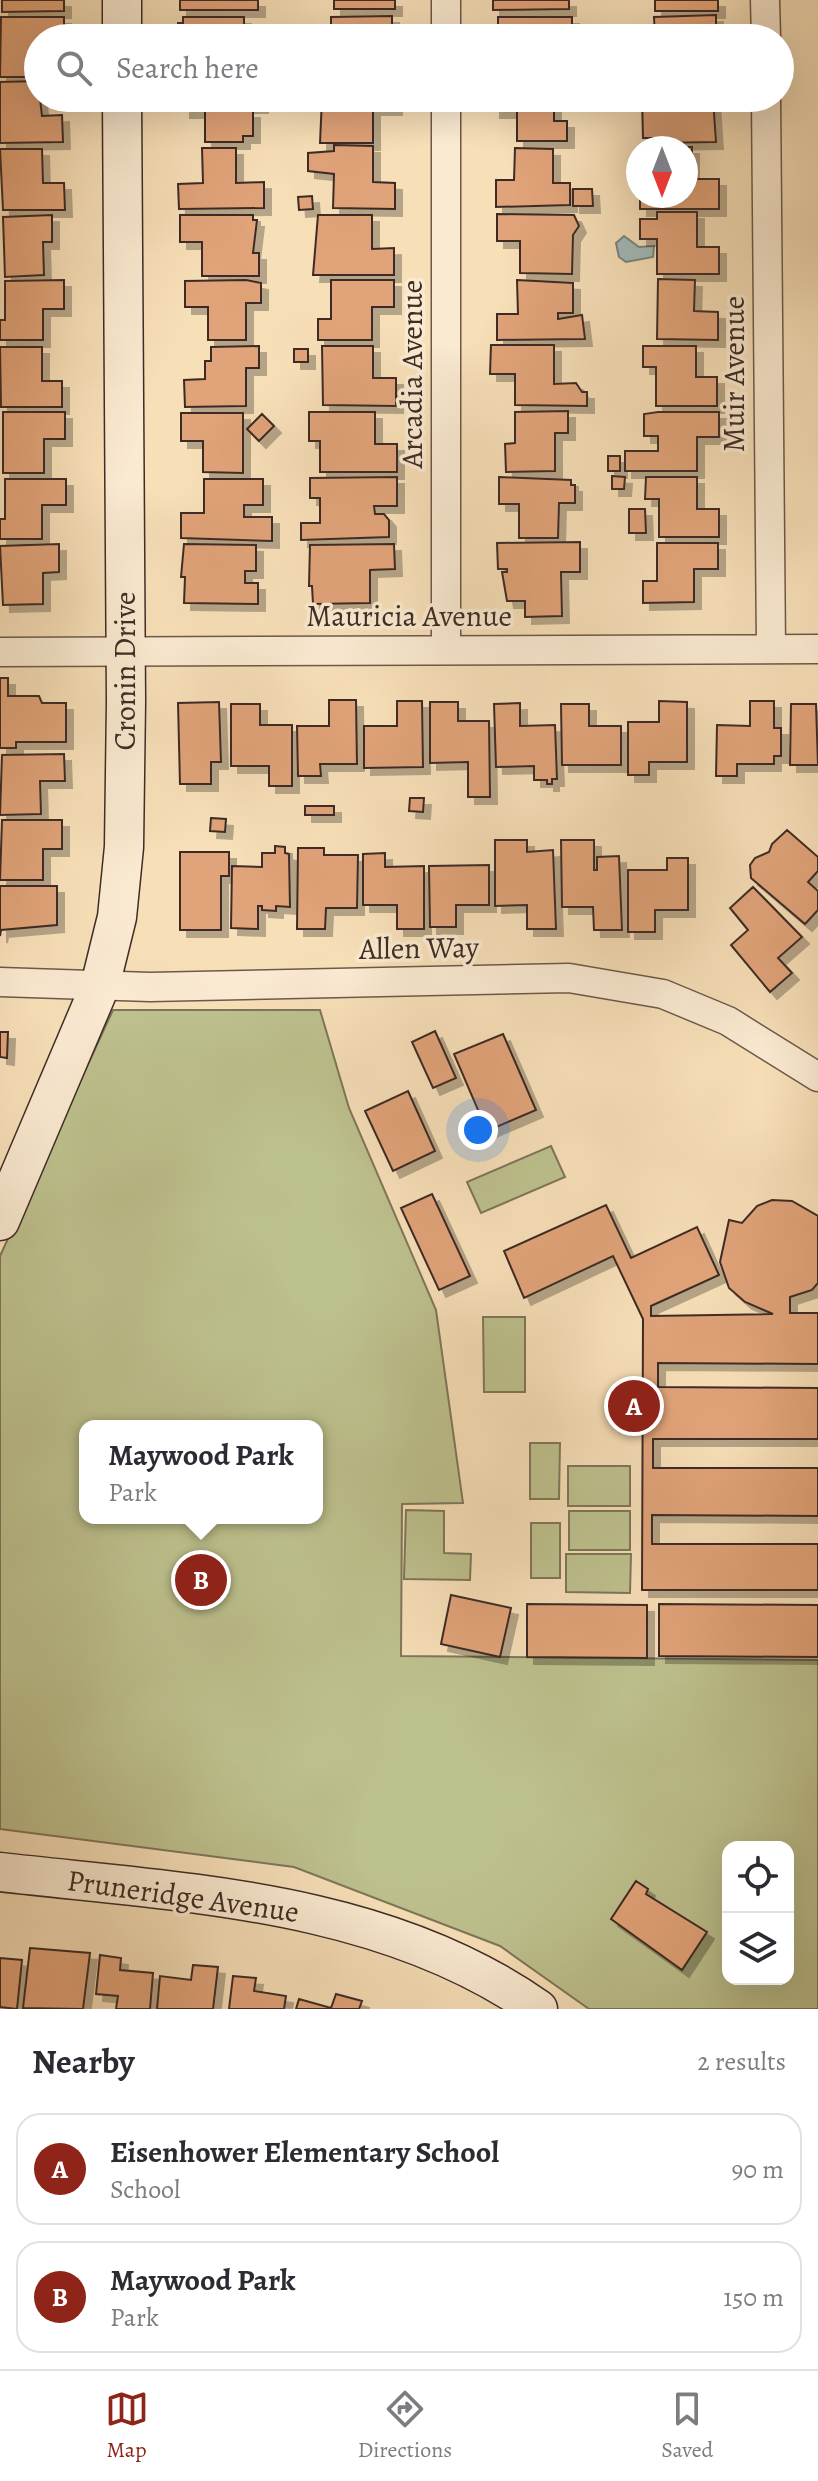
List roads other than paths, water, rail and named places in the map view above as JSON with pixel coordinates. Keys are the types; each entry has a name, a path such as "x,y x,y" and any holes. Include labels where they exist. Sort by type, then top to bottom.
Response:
{"street":[{"path":"122,0 122,24"},
{"path":"446,0 446,24"},
{"path":"765,0 766,24"},
{"name":"Cronin Drive","path":"0,1221 100,986 117,917 124,847 122,112"},
{"name":"Arcadia Avenue","path":"446,112 446,650"},
{"name":"Muir Avenue","path":"766,112 771,649"},
{"name":"Mauricia Avenue","path":"0,652 818,649"},
{"name":"Allen Way","path":"0,982 100,986 569,978 663,994 728,1021 814,1066"},
{"name":"Pruneridge Avenue","path":"0,1872 277,1905 408,1940 516,1994 538,2009"}],"water":[{"path":"624,236 639,247 654,246 653,257 626,262 619,257 616,243"}],"place":[{"name":"Eisenhower Elementary School","path":"634,1406"},
{"name":"Maywood Park","path":"201,1580"}]}
